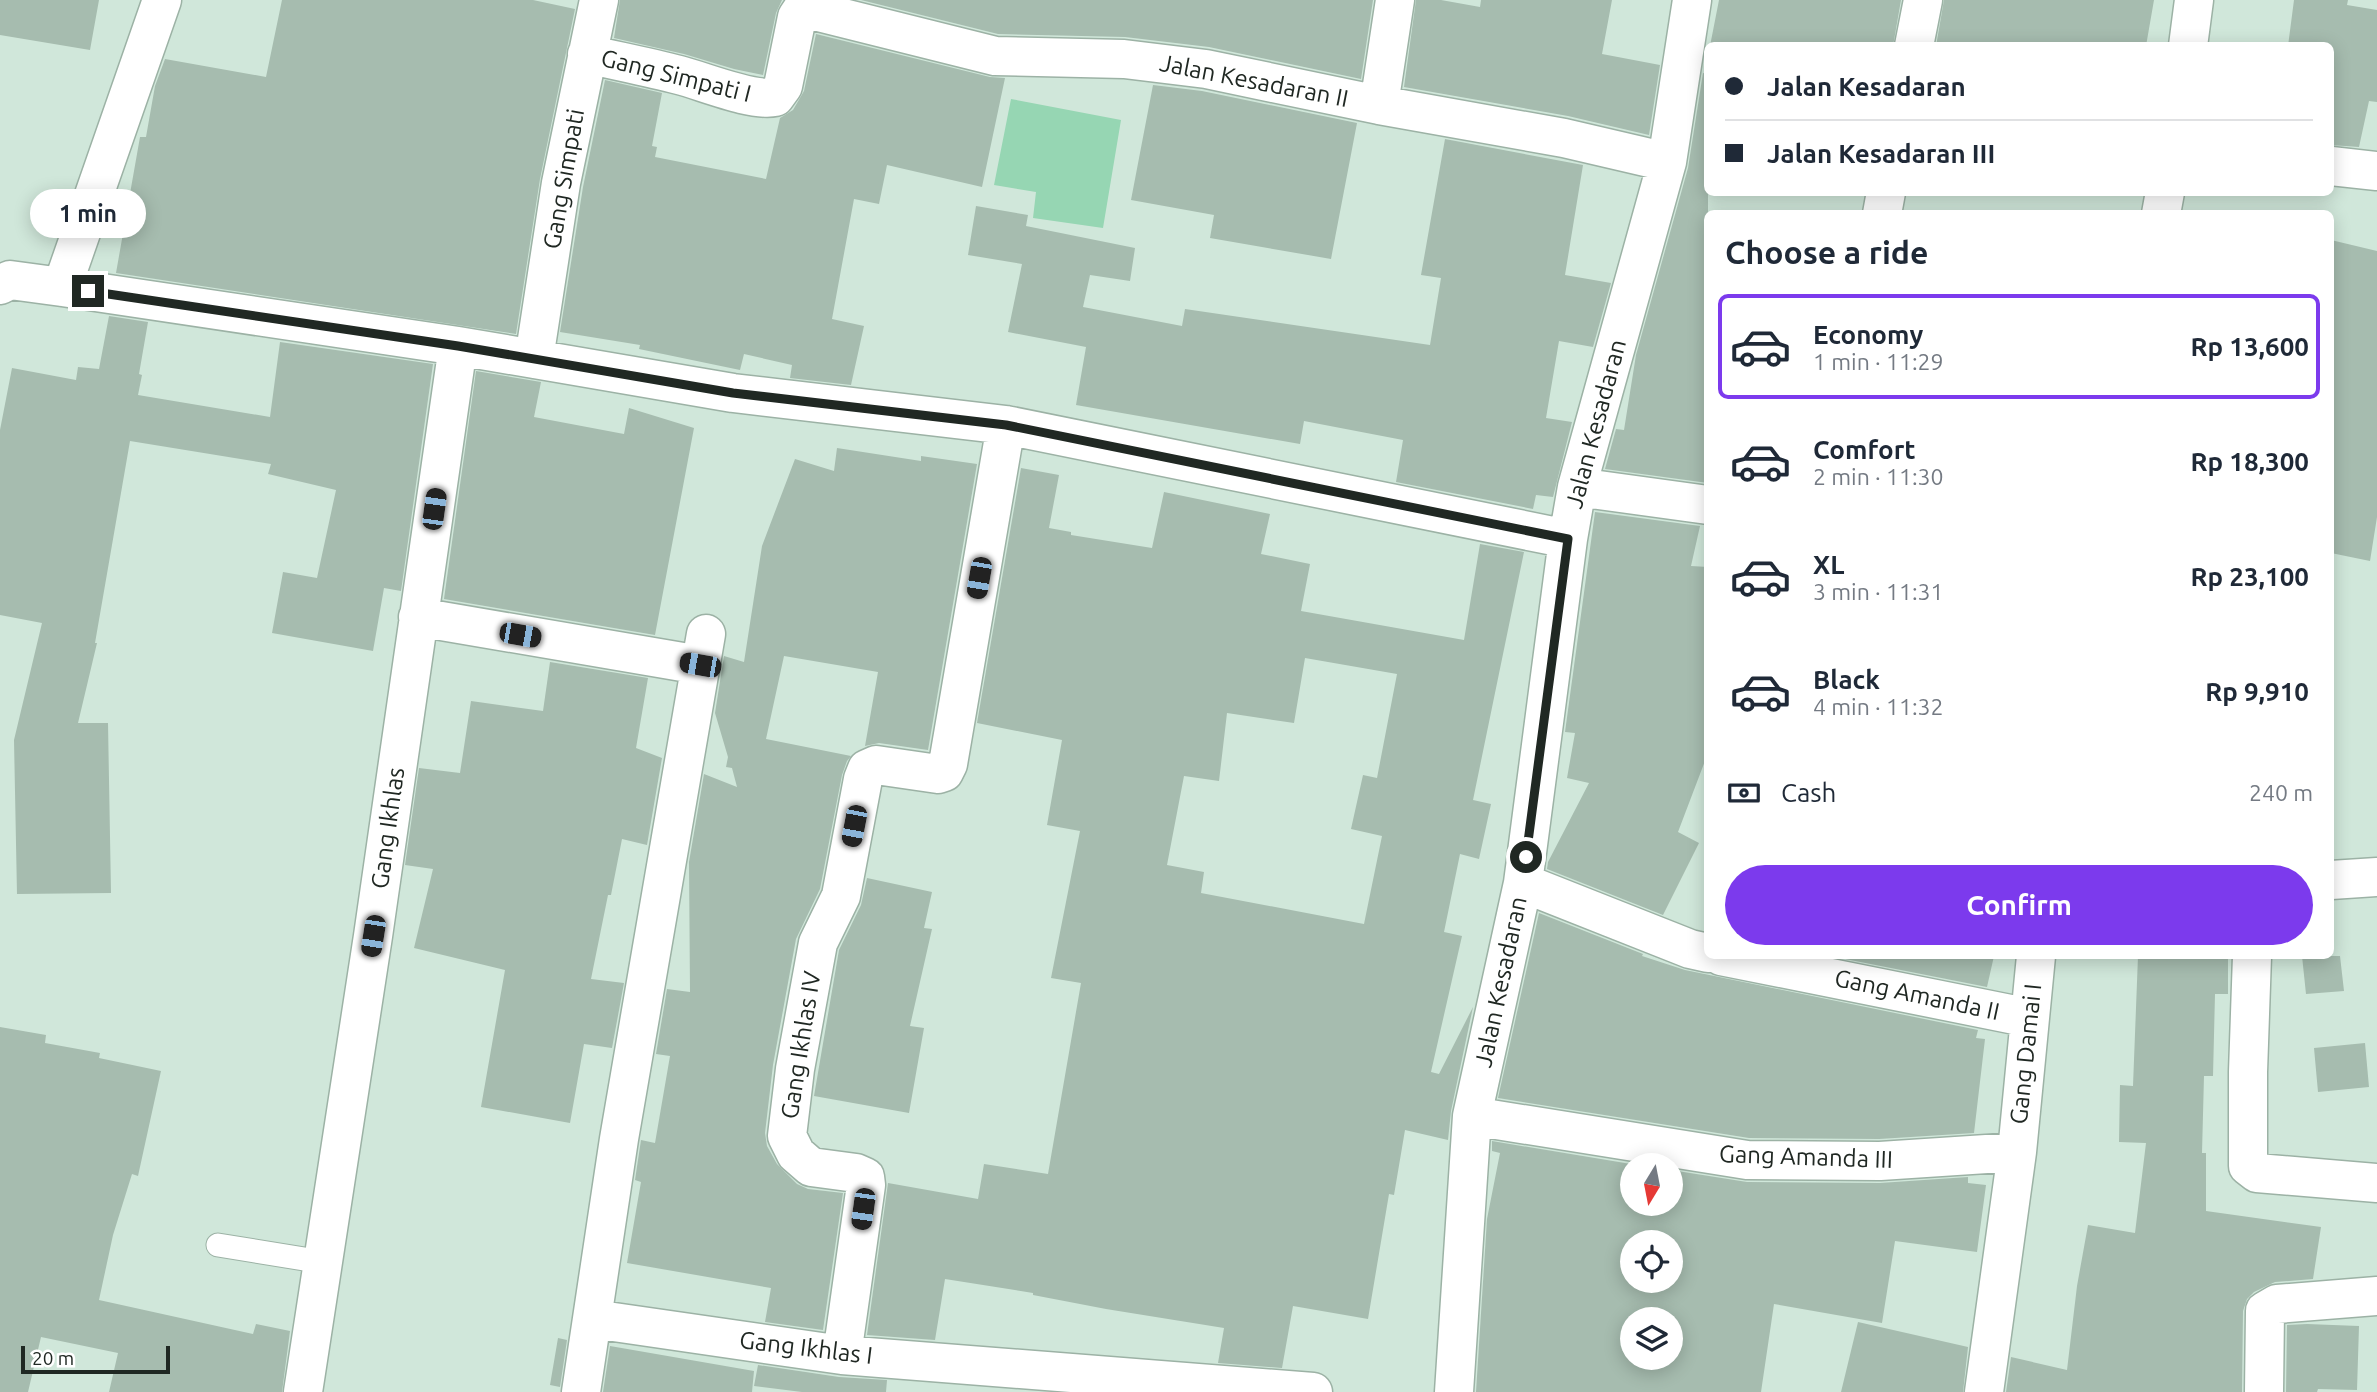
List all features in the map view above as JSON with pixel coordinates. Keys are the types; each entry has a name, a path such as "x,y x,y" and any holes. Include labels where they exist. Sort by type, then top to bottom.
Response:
{"street":[{"path":"62,287 162,0"},
{"name":"Gang Simpati","path":"534,359 561,183 599,0"},
{"path":"1379,105 1395,0"},
{"name":"Jalan Kesadaran","path":"1454,1392 1472,1116 1523,883 1568,539 1577,487 1667,162 1692,0"},
{"path":"1915,42 1923,0"},
{"path":"2189,42 2194,0"},
{"name":"Gang Simpati I","path":"587,54 769,98 775,97 783,86 797,17 801,11 872,13"},
{"name":"Jalan Kesadaran II","path":"872,13 995,56 1124,59 1206,69 1379,105 1510,127 1667,162"},
{"path":"2334,166 2377,171"},
{"path":"0,285 10,280 62,287 458,346 733,393 1006,425 1568,539"},
{"name":"Gang Ikhlas","path":"303,1392 373,936 458,346"},
{"name":"Gang Ikhlas IV","path":"842,1355 866,1185 864,1177 856,1172 811,1167 796,1154 787,1136 795,1069 818,943 841,896 867,769 876,765 938,774 944,772 948,764 1006,425"},
{"path":"1577,487 1704,504"},
{"path":"418,617 703,649 619,1139 581,1392"},
{"path":"2334,880 2377,877"},
{"path":"1523,883 1704,952"},
{"name":"Gang Amanda II","path":"1752,959 1846,968 2030,1018"},
{"name":"Gang Damai I","path":"1983,1392 2017,1152 2036,959"},
{"path":"2252,959 2248,1166 2257,1173 2377,1183"},
{"name":"Gang Amanda III","path":"1472,1116 1747,1160 1881,1161 2017,1152"},
{"path":"2264,1392 2265,1311 2277,1304 2377,1296"},
{"name":"Gang Ikhlas I","path":"593,1319 842,1355 1313,1392"}],"lane":[{"path":"218,1245 323,1262"}],"green space":[{"path":"1011,99 1121,120 1103,228 1033,218 1036,192 994,185"}],"building":[{"path":"0,0 99,0 90,50 0,35"},
{"path":"282,0 533,0 575,9 540,179 516,334 116,273 140,137 146,137 155,86 165,59 266,77"},
{"path":"620,0 782,0 776,13 763,75 614,38"},
{"path":"861,0 1373,0 1361,79 1209,47 1125,37 998,34"},
{"path":"1416,0 1441,0 1480,7 1481,0 1612,0 1602,54 1660,65 1649,135 1568,116 1404,87"},
{"path":"1719,0 1901,0 1894,42 1711,42"},
{"path":"1944,0 2154,0 2147,42 1937,42"},
{"path":"2294,0 2348,0 2347,5 2377,10 2377,102 2369,101 2359,147 2334,145 2334,42 2289,42"},
{"path":"816,34 990,77 1005,78 982,187 887,165 879,204 854,199 832,319 864,326 851,385 790,378 792,365 744,354 740,370 639,349 640,345 560,332 583,187 605,80 662,93 652,146 657,147 655,157 766,179 780,118 793,110 804,91"},
{"path":"1703,73 1704,196 1708,196 1708,210 1704,210 1704,482 1605,469 1616,429 1624,430 1636,355 1688,168"},
{"path":"1153,85 1202,91 1357,123 1331,259 1210,238 1214,215 1131,200"},
{"path":"1445,139 1583,165 1565,275 1611,283 1593,347 1559,341 1546,418 1572,422 1553,497 1536,495 1533,509 1396,482 1403,440 1304,421 1300,444 1076,405 1086,347 1008,332 1022,264 968,255 976,206 1028,215 1026,226 1135,248 1130,281 1090,275 1083,307 1182,326 1185,309 1430,345 1441,278 1421,275"},
{"path":"2334,241 2377,251 2377,517 2370,561 2334,554"},
{"path":"109,316 148,322 138,395 270,417 280,342 433,364 401,591 384,588 373,651 272,633 283,572 317,578 336,490 268,474 271,464 130,441 97,643 78,723 108,723 111,893 17,894 14,740 42,623 0,615 0,430 12,368 76,380 78,367 99,369"},
{"path":"476,371 541,382 534,417 624,434 629,408 694,428 655,635 444,599"},
{"path":"837,448 921,461 921,456 977,464 928,750 879,743 865,746 878,672 784,656 766,739 851,756 842,775 820,889 796,939 773,1065 765,1133 767,1146 777,1164 797,1184 808,1189 843,1193 823,1330 765,1322 771,1288 627,1263 641,1182 635,1180 641,1140 655,1143 670,1056 656,1054 667,989 690,992 689,862 704,774 737,787 732,768 726,767 728,757 715,713 724,656 744,662 762,546 795,459 834,471"},
{"path":"1021,468 1059,475 1049,528 1071,532 1071,535 1152,548 1164,492 1270,514 1261,554 1310,564 1301,611 1464,640 1480,544 1524,552 1473,800 1491,804 1479,859 1460,854 1444,932 1462,936 1431,1072 1439,1074 1473,1007 1451,1111 1448,1140 1405,1130 1394,1195 1389,1194 1368,1319 1293,1306 1282,1368 1218,1363 1224,1328 945,1279 935,1340 867,1335 888,1183 978,1199 984,1164 1048,1174 1081,983 1051,978 1080,831 1047,825 1062,740 977,723","holes":["1305,658 1397,674 1377,778 1363,775 1351,829 1382,836 1364,924 1201,893 1204,872 1167,865 1184,776 1219,781 1227,713 1294,723"]},
{"path":"1595,512 1700,526 1691,566 1704,567 1704,764 1678,832 1699,843 1663,915 1547,869 1548,862 1589,783 1567,778 1575,733 1565,732"},
{"path":"550,662 648,678 636,748 662,758 647,845 622,839 591,979 624,983 612,1048 584,1044 570,1123 481,1107 505,970 414,948 433,869 405,865 419,768 460,773 471,701 543,711"},
{"path":"867,878 932,892 924,928 932,929 910,1026 924,1028 909,1113 814,1096 839,950 861,905"},
{"path":"1539,913 1643,954 1642,956 1685,970 1978,1030 1976,1038 1985,1039 1974,1133 1879,1139 1749,1138 1498,1098"},
{"path":"2334,956 2340,956 2344,991 2306,994 2302,959 2334,959"},
{"path":"1845,959 1993,959 1987,987"},
{"path":"2138,959 2228,959 2228,994 2215,994 2213,1076 2204,1076 2202,1153 2206,1153 2206,1211 2321,1227 2313,1279 2275,1282 2254,1292 2247,1299 2243,1311 2242,1392 2006,1392 2011,1357 2067,1370 2077,1286 2088,1225 2135,1233 2146,1143 2119,1142 2120,1085 2133,1086"},
{"path":"0,1027 46,1035 45,1043 100,1053 99,1058 161,1071 138,1176 132,1174 113,1235 99,1300 253,1334 256,1324 290,1331 282,1392 109,1392 118,1353 41,1337 28,1392 0,1392"},
{"path":"2365,1043 2369,1087 2318,1092 2314,1048"},
{"path":"1492,1141 1620,1162 1620,1216 1684,1216 1684,1172 1747,1182 1880,1183 1968,1177 1968,1183 1986,1185 1977,1252 1895,1241 1882,1323 1774,1304 1761,1392 1476,1392 1487,1219 1500,1153 1492,1151"},
{"path":"1858,1322 1968,1347 1963,1392 1841,1392"},
{"path":"2287,1325 2359,1326 2357,1390 2286,1392"},
{"path":"558,1338 567,1340 560,1387 550,1385"},
{"path":"610,1346 754,1371 752,1392 603,1392"},
{"path":"758,1365 839,1377 887,1380 886,1392 802,1392 754,1386"}],"route":[{"path":"88,291 458,346 733,393 1006,425 1568,539 1526,857"}]}
